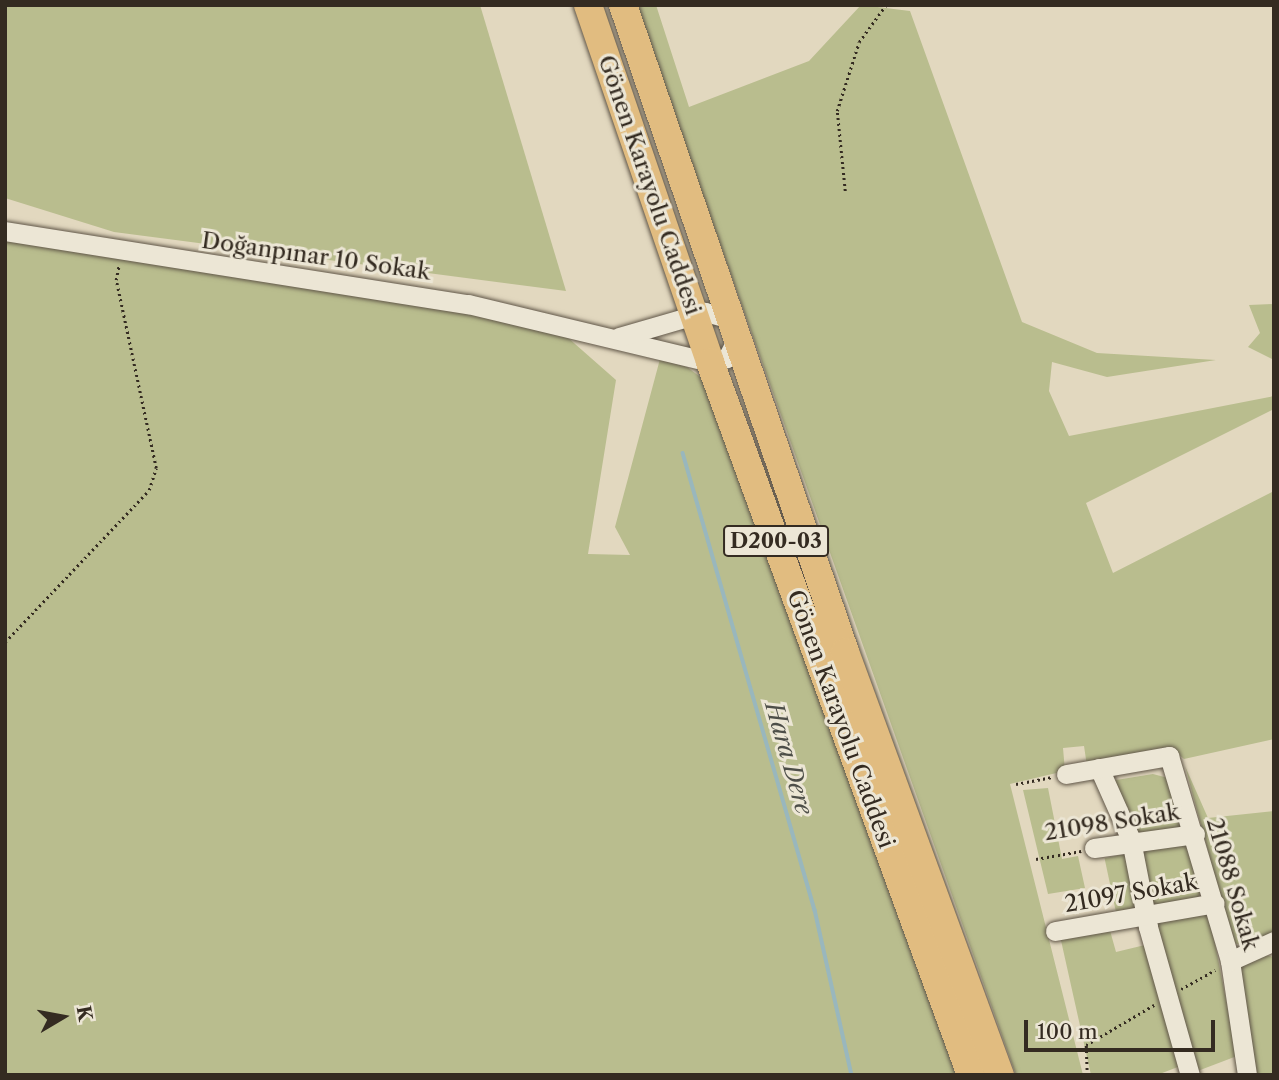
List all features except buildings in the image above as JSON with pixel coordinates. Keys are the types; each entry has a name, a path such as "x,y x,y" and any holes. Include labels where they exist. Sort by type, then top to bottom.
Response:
{"highway":[{"name":"Gönen Karayolu Caddesi","path":"588,5 710,362 971,1075"},
{"name":"Gönen Karayolu Caddesi","path":"623,5 739,335 845,652 1000,1075"}],"street":[{"name":"Doğanpınar 10 Sokak","path":"5,231 419,295 618,337 710,362"},
{"path":"618,337 694,313 719,315 739,335 727,358 710,362"},
{"name":"21088 Sokak","path":"1099,768 1169,756 1195,834 1230,961 1248,1071"},
{"path":"1066,774 1099,768 1131,840 1147,917 1190,1075"},
{"name":"21098 Sokak","path":"1094,848 1131,840 1195,834"},
{"name":"21097 Sokak","path":"1055,931 1215,903"},
{"path":"1230,961 1274,941"}],"path":[{"path":"845,191 837,111 859,42 886,5"},
{"path":"5,642 149,490 156,468 116,280 121,251"},
{"path":"1016,784 1066,774"},
{"name":"21098 Sokak","path":"1036,859 1094,848"},
{"path":"1086,1045 1087,1075"}],"green space":[{"path":"5,5 480,5 566,291 114,232 5,198"},
{"path":"635,5 656,5 689,107 809,61 861,5 910,11 1022,322 1097,353 1216,360 1107,377 1052,362 1049,391 1069,436 1274,396 1274,409 1086,503 1113,573 1274,491 1274,739 1184,759 1178,754 1087,766 1084,746 1063,748 1065,771 1010,784 1083,1075 1016,1075"},
{"path":"5,238 418,301 566,336 616,380 588,554 630,555 615,527 660,359 687,367 711,385 956,1075 5,1075"},
{"path":"1274,304 1274,360 1248,347 1260,333 1249,305"},
{"path":"1185,766 1208,818 1274,811 1274,933 1248,946 1233,943"},
{"path":"1153,774 1168,778 1183,829 1138,834 1110,781"},
{"path":"1048,788 1062,859 1078,856 1085,888 1048,894 1023,790"},
{"path":"1187,842 1203,890 1197,899 1152,907 1138,851"},
{"path":"1129,853 1141,911 1117,916 1105,858"},
{"path":"1209,913 1237,1056 1195,1072 1151,920"},
{"path":"1109,927 1116,952 1145,945 1183,1065 1157,1075 1091,1075 1060,936"},
{"path":"1264,955 1274,957 1274,1075 1255,1075 1238,965"}],"waterway":[{"name":"Hara Dere","path":"683,453 815,910 852,1075"}]}
